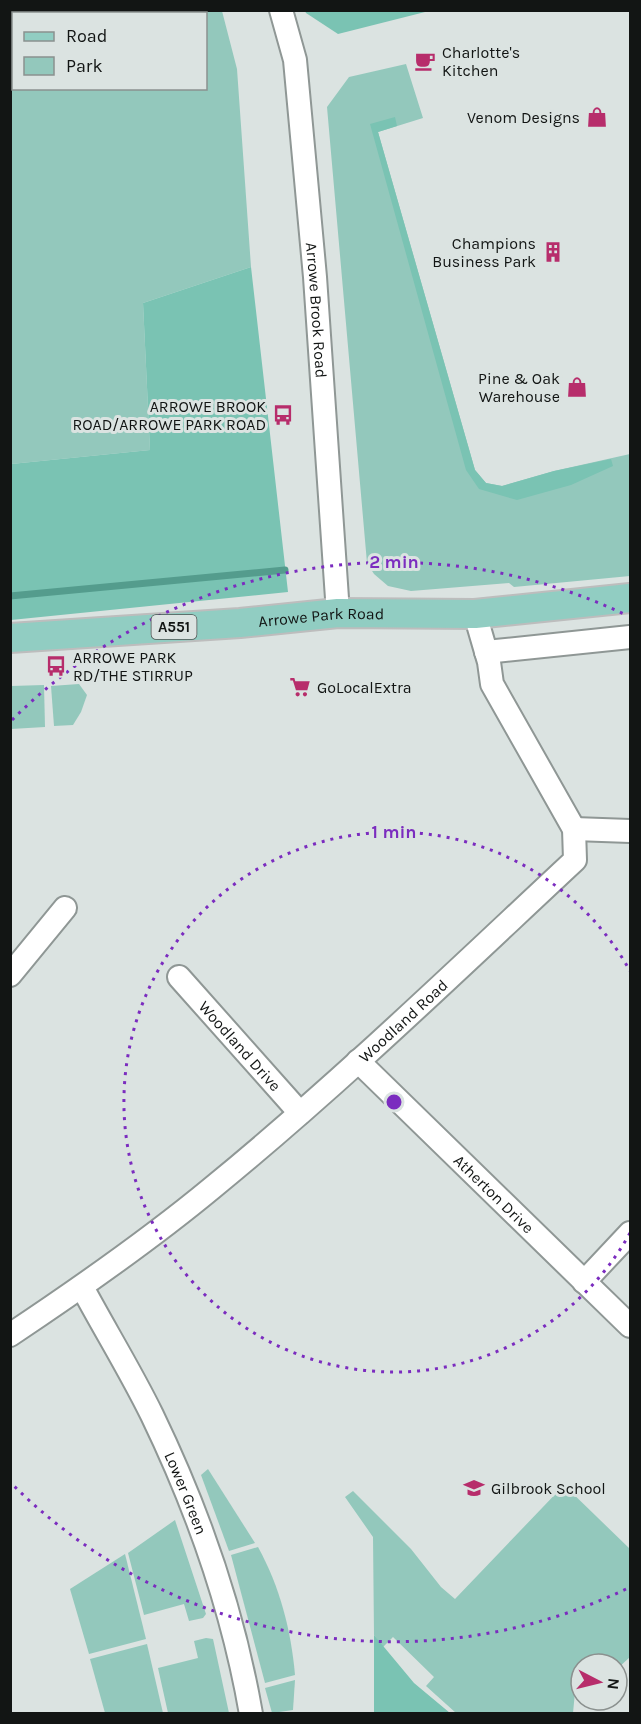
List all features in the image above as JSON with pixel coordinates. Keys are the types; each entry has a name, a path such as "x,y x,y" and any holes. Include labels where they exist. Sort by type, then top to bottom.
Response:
{"main road":[{"name":"Arrowe Park Road","path":"10,638 240,623 338,613 475,614 630,598"}],"street":[{"name":"Arrowe Brook Road","path":"280,10 295,60 316,288 338,613"},
{"name":"Woodland Road","path":"10,1335 82,1287 210,1190 358,1061 575,860 573,829 492,684 475,614"},
{"path":"486,652 630,637"},
{"path":"573,829 630,831"},
{"path":"10,975 66,908"},
{"name":"Woodland Drive","path":"179,977 300,1113"},
{"name":"Atherton Drive","path":"358,1061 630,1326"},
{"path":"584,1282 630,1233"},
{"name":"Lower Green","path":"82,1287 152,1414 187,1492 212,1558 229,1617 251,1713"}],"green space":[{"path":"429,10 338,34 305,11"},
{"path":"10,11 222,11 237,69 251,267 143,303 150,450 11,464"},
{"path":"406,64 423,118 378,132 475,470 486,483 502,486 554,471 630,454 630,576 514,587 509,583 411,591 388,586 374,574 367,563 327,107 349,77"},
{"path":"395,117 397,126 378,132 475,470 486,483 502,486 554,471 611,459 613,466 571,485 517,500 479,489 466,470 370,124"},
{"path":"251,267 288,592 11,620 11,464 150,450 143,303"},
{"path":"79,684 87,695 81,712 73,725 54,726 51,686"},
{"path":"44,685 45,727 11,729 11,686"},
{"path":"208,1469 255,1543 229,1551 201,1475"},
{"path":"564,1485 630,1549 630,1657 629,1652 569,1652 569,1712 573,1713 456,1713 426,1686 434,1677 393,1637 383,1647 374,1635 373,1537 345,1497 353,1491 411,1549 441,1587 455,1599"},
{"path":"175,1520 206,1614 203,1618 189,1621 184,1604 144,1615 128,1553"},
{"path":"258,1547 266,1562 283,1609 291,1642 295,1675 265,1683 231,1555"},
{"path":"125,1554 146,1639 89,1654 70,1589"},
{"path":"374,1635 414,1683 450,1713 374,1713"},
{"path":"213,1639 229,1713 168,1713 158,1668 198,1658 194,1641"},
{"path":"147,1644 163,1713 105,1713 90,1659"},
{"path":"295,1680 293,1710 272,1713 265,1688"}],"waterway":[{"path":"10,596 285,570"}],"place":[{"name":"Charlotte's Kitchen","path":"425,61"},
{"name":"Venom Designs","path":"597,117"},
{"name":"Champions Business Park","path":"553,252"},
{"name":"Pine & Oak Warehouse","path":"577,387"},
{"name":"ARROWE BROOK ROAD/ARROWE PARK ROAD","path":"283,415"},
{"name":"ARROWE PARK RD/THE STIRRUP","path":"56,666"},
{"name":"GoLocalExtra","path":"300,687"},
{"name":"Gilbrook School","path":"474,1488"}]}
